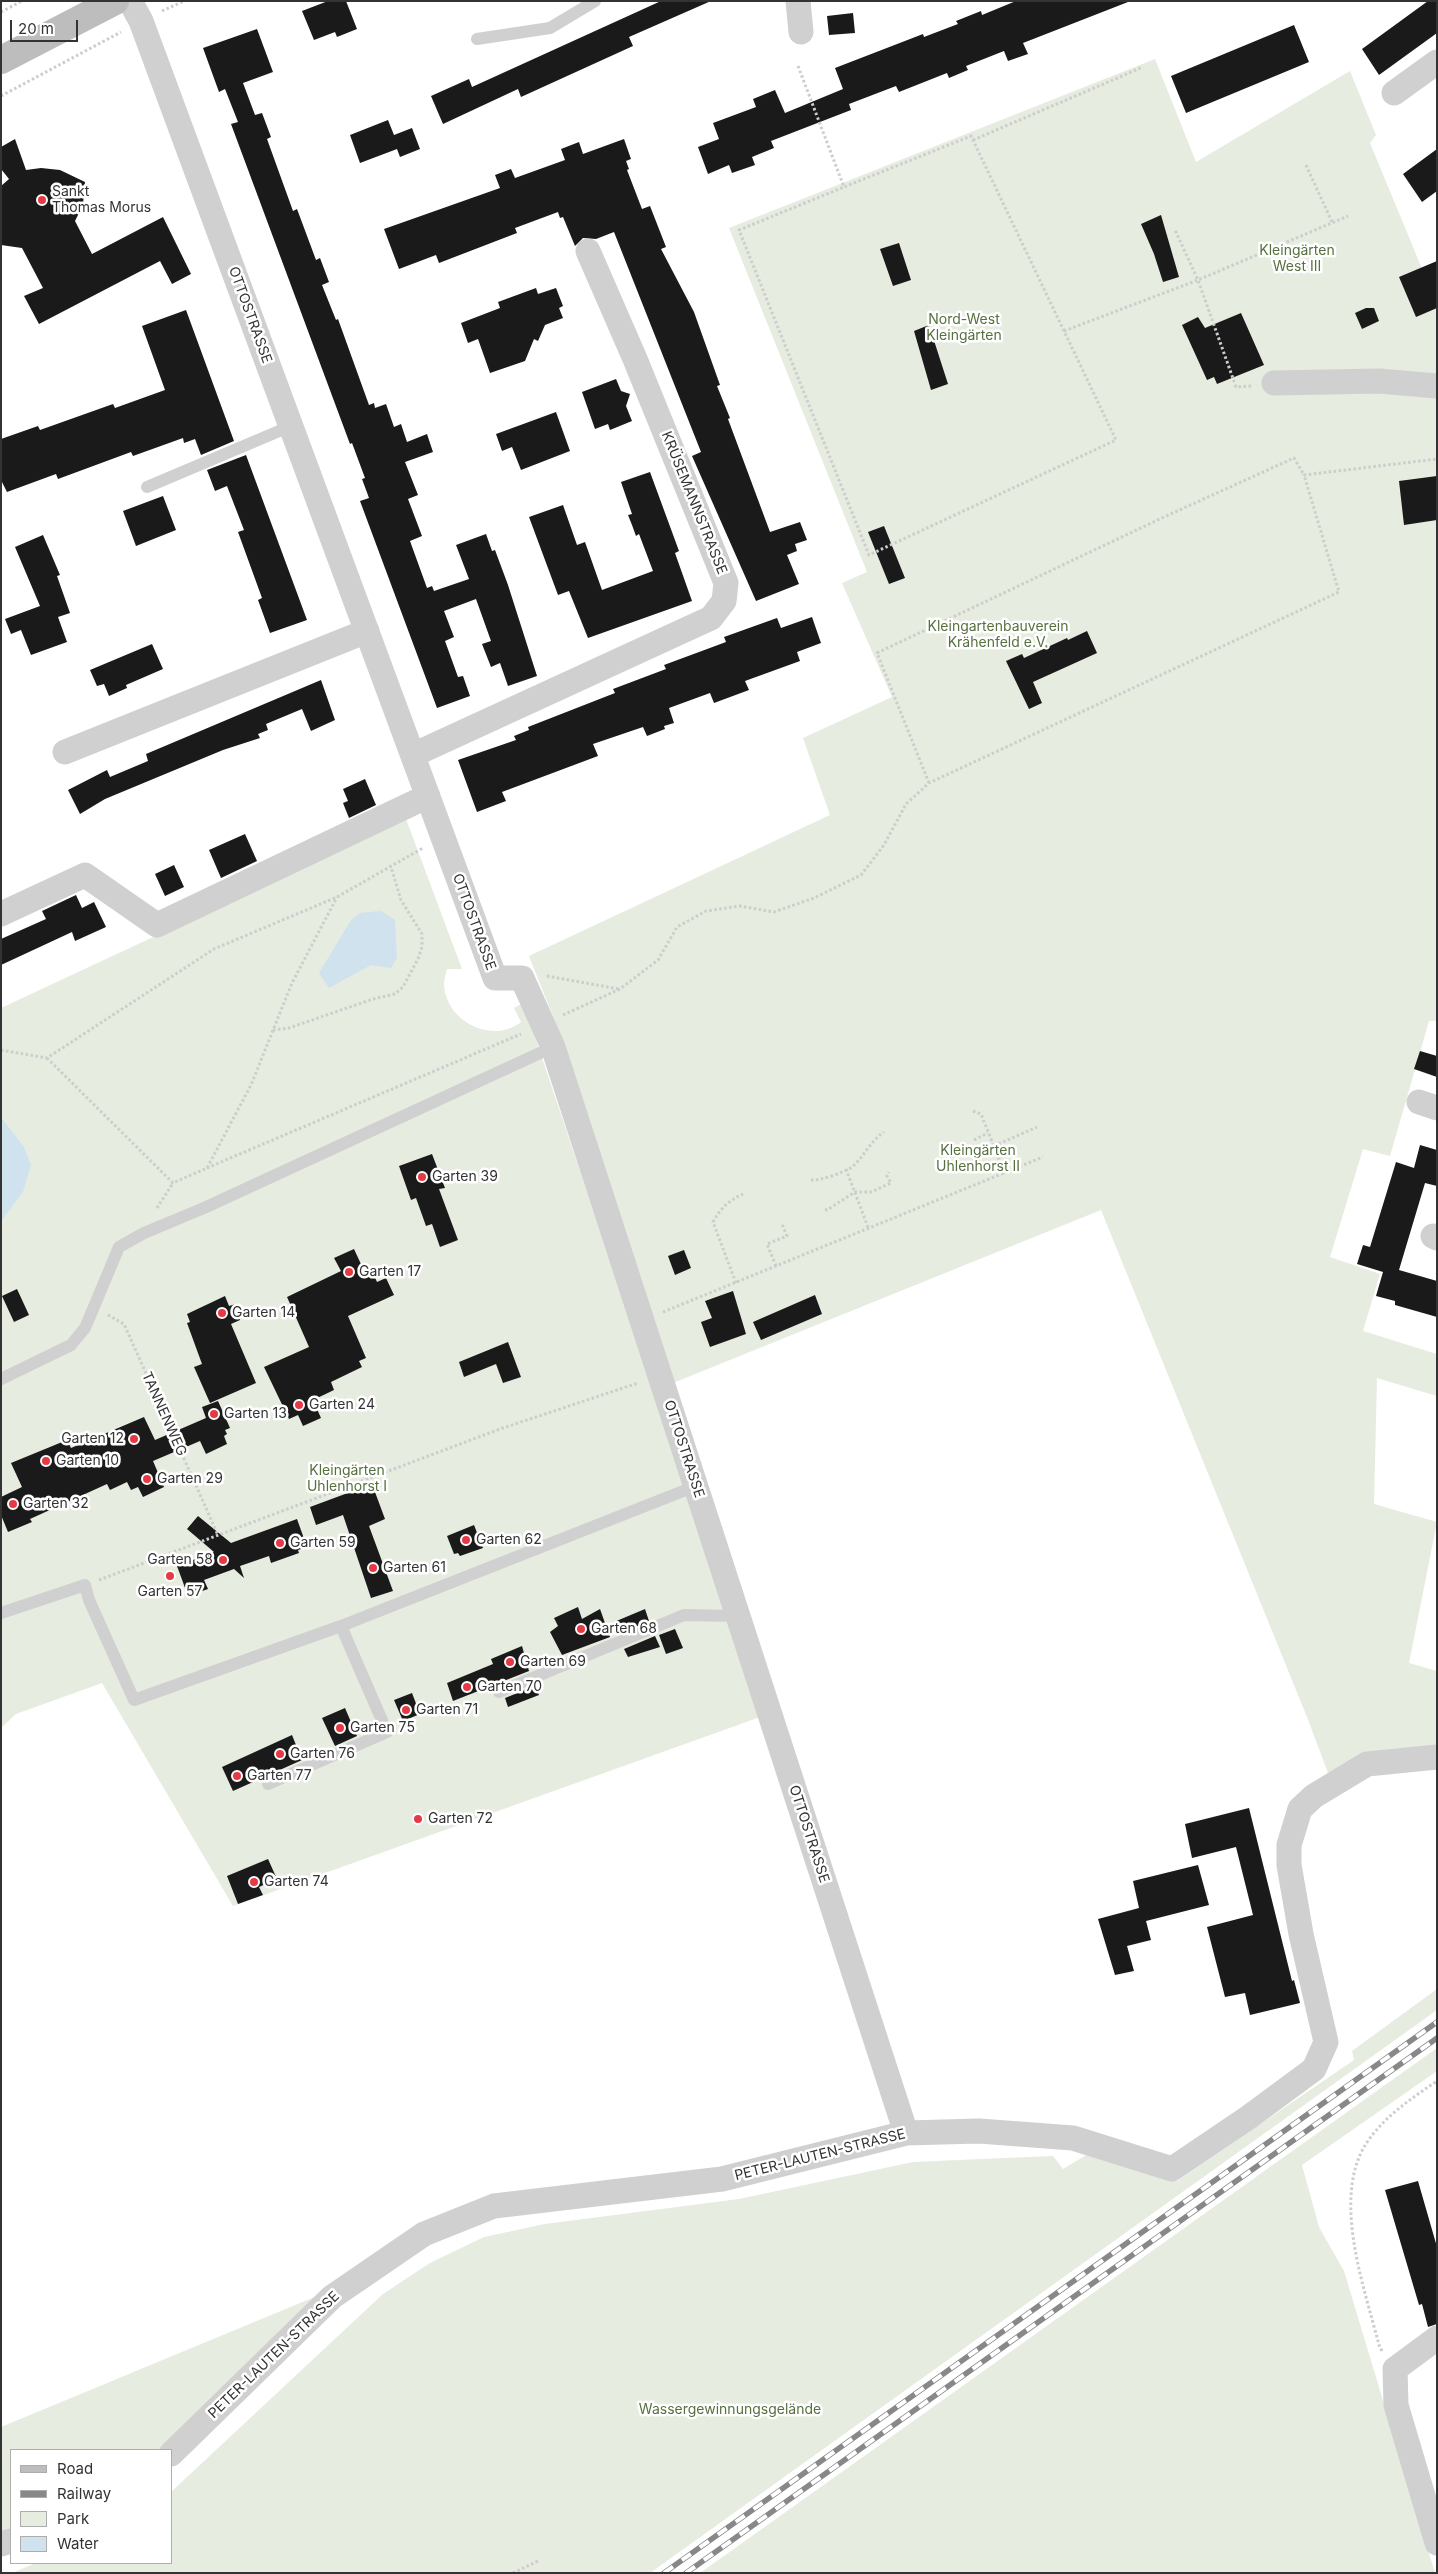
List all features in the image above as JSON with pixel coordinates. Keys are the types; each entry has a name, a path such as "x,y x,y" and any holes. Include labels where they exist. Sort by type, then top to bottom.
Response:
{"street":[{"path":"798,1 800,32"},
{"path":"1,60 105,4"},
{"name":"OTTOSTRASSE","path":"135,11 495,978 522,978 553,1047 906,2133"},
{"path":"1394,93 1437,62"},
{"name":"KRÜSEMANNSTRASSE","path":"413,755 711,618 724,601 726,583 635,359 588,251"},
{"path":"1274,383 1379,381 1437,386"},
{"path":"65,752 367,631"},
{"path":"1,914 85,875 157,925 428,796"},
{"name":"PETER-LAUTEN-STRASSE","path":"172,2453 332,2298 424,2234 494,2206 722,2178 906,2133 979,2131 1073,2138 1172,2169 1249,2117 1314,2069 1326,2042 1301,1934 1289,1865 1289,1845 1300,1809 1314,1796 1367,1764 1437,1757"},
{"path":"1437,2338 1395,2369 1396,2406 1437,2543"}],"lane":[{"path":"477,39 550,28 595,1"},
{"path":"147,487 291,426"},
{"path":"1,1379 71,1344 85,1328 119,1246 553,1047"},
{"path":"1,1613 85,1585 89,1600 134,1700 341,1626 696,1486"},
{"path":"499,1692 684,1615 738,1616"},
{"path":"268,1784 387,1732 341,1626"}],"path":[{"path":"1,12 22,1"},
{"path":"1,96 135,11"},
{"path":"798,66 844,187"},
{"path":"973,140 1143,67"},
{"path":"971,136 1116,440 868,555 738,230 844,187 971,136"},
{"path":"1306,165 1332,222"},
{"path":"1064,331 1198,280 1348,216"},
{"path":"1176,230 1198,280 1236,388 1274,383"},
{"path":"1,1050 47,1058 173,1183 542,1025 620,989 658,960 678,926 706,911 740,906 774,912 814,898 861,875 884,845 906,804 929,783 1339,592 1304,475 1294,458 1164,517 877,653 929,783"},
{"path":"1304,475 1437,459"},
{"path":"47,1058 214,949 337,897 443,837"},
{"path":"273,1030 289,1028 396,994 403,987 418,959 422,947 422,934 401,900 391,867"},
{"path":"207,1168 251,1085 292,983 337,897"},
{"path":"522,978 534,974 620,989"},
{"path":"973,1111 981,1114 1005,1174"},
{"path":"994,1146 1037,1127"},
{"path":"811,1180 824,1179 846,1168 851,1168 874,1138 884,1132"},
{"path":"974,1140 988,1133"},
{"path":"642,1320 869,1230 1043,1157"},
{"path":"846,1168 869,1230"},
{"path":"825,1209 827,1210 855,1192 871,1192 891,1183 888,1176 889,1172"},
{"path":"736,1283 713,1222 721,1208 731,1199 743,1194"},
{"path":"776,1266 767,1244 787,1236 782,1224"},
{"name":"TANNENWEG","path":"93,1308 124,1324 218,1535"},
{"path":"85,1585 500,1429 660,1376"},
{"path":"1395,2369 1379,2345 1356,2249 1350,2201 1353,2171 1369,2139 1394,2111 1437,2081"},
{"path":"513,2573 540,2560"}],"green space":[{"path":"1155,59 1196,162 1350,71 1376,135 1370,143 1437,305 1437,1021 1429,1021 1390,1156 1363,1149 1330,1257 1380,1274 1363,1331 1437,1354 1437,1396 1377,1378 1374,1504 1437,1522 1409,1663 1437,1671 1437,1746 1389,1749 1328,1773 1101,1210 673,1383 558,1029 529,956 830,815 803,738 892,697 842,583 867,572 729,228"},
{"name":"Kleingärten Uhlenhorst I","path":"406,819 462,969 447,969 445,976 446,997 452,1009 472,1026 484,1030 497,1031 521,1022 514,1008 521,1004 534,1034 763,1716 233,1906 102,1683 16,1714 1,1728 1,1222 23,1192 23,1145 1,1117 1,1008"},
{"name":"Wassergewinnungsgelände","path":"1437,1989 1437,2010 650,2573 12,2573 34,2564 172,2564 172,2491 383,2294 430,2263 484,2237 545,2224 739,2199 913,2162 1053,2156 1063,2169 1090,2153 1177,2181 1354,2060 1352,2051"},
{"path":"1437,2048 1437,2071 1302,2165 1319,2227 1344,2271 1435,2573 700,2573"},
{"path":"317,2296 165,2449 10,2449 10,2533 1,2536 1,2427"}],"water":[{"path":"381,911 395,920 397,958 391,968 371,965 329,988 319,973 351,920 360,913"},
{"path":"1,1117 23,1145 31,1165 23,1192 1,1222"}],"building":[{"path":"328,1 346,1 357,29 337,37 335,32 314,40 302,11"},
{"path":"661,1 711,1 629,37 633,46 521,97 518,89 443,124 431,96 469,79 472,87"},
{"path":"1016,1 1128,2 1023,43 1028,54 1008,61 1004,51 966,66 968,70 949,78 947,73 899,92 896,86 849,104 851,110 771,141 774,148 752,157 755,165 732,173 729,165 708,174 698,147 719,139 713,123 756,107 753,99 775,90 785,113 843,89 835,68 923,34 924,37 958,24 956,21 981,11 982,15"},
{"path":"1428,1 1437,1 1437,33 1379,75 1362,49"},
{"path":"853,13 855,33 829,35 827,16"},
{"path":"1294,25 1309,62 1186,113 1171,76"},
{"path":"257,29 273,72 243,83 255,115 262,113 271,137 267,139 293,211 297,209 316,260 320,258 329,282 322,285 336,320 338,319 369,405 374,403 375,408 386,404 394,427 401,424 407,442 427,434 433,452 405,462 418,495 408,499 422,536 410,541 427,588 432,586 434,591 469,579 456,545 486,534 492,551 495,550 508,585 537,676 508,686 500,663 491,667 482,644 491,641 476,599 444,611 454,637 445,641 458,677 463,676 470,696 437,708 360,501 369,498 362,479 365,478 352,443 350,444 231,124 238,122 225,89 219,92 203,48"},
{"path":"388,120 394,135 412,128 420,149 400,157 397,149 360,163 350,135"},
{"path":"15,139 26,170 41,168 60,170 85,182 83,205 75,221 92,254 163,217 191,274 172,284 160,261 39,324 24,296 43,288 22,248 1,245 1,186 9,179 1,169 1,147"},
{"path":"624,139 631,159 626,161 629,169 627,170 642,209 650,206 666,247 661,249 694,312 720,385 717,386 730,418 728,419 770,532 800,522 807,540 795,544 797,551 787,555 799,584 756,601 692,456 701,452 614,232 596,239 583,238 575,246 563,217 560,218 558,212 515,228 517,233 439,263 436,255 399,269 384,229 500,188 495,175 511,169 515,178 565,160 561,149 579,142 583,154"},
{"path":"1437,149 1437,191 1422,202 1403,174"},
{"path":"1161,215 1179,277 1163,282 1154,254 1141,224"},
{"path":"899,243 911,280 893,286 880,249"},
{"path":"1437,261 1437,308 1416,317 1399,277"},
{"path":"536,288 538,294 556,288 563,306 559,308 563,318 545,325 538,341 534,339 525,361 490,373 478,339 468,343 461,323 500,308 498,302"},
{"path":"1366,308 1374,308 1379,321 1362,329 1355,313"},
{"path":"186,310 234,441 201,455 195,439 184,443 183,438 133,456 131,452 58,479 56,474 7,492 1,480 1,439 38,426 40,430 113,404 115,408 165,390 142,326"},
{"path":"1241,313 1264,365 1217,384 1214,377 1207,380 1182,325 1198,317 1205,328"},
{"path":"929,325 948,384 931,390 914,331"},
{"path":"616,379 621,391 630,394 626,406 632,421 610,430 608,424 595,429 582,392"},
{"path":"556,412 570,451 521,470 512,447 502,451 496,434"},
{"path":"246,455 307,620 270,633 258,600 262,598 238,532 244,530 227,486 215,491 207,470"},
{"path":"650,472 679,551 675,553 692,601 588,638 569,591 558,595 529,517 563,505 577,545 585,542 602,590 653,571 639,534 636,536 628,515 632,514 621,482"},
{"path":"1437,476 1437,520 1404,525 1399,481"},
{"path":"163,496 176,530 136,546 123,511"},
{"path":"884,526 905,578 889,584 868,532"},
{"path":"43,535 60,575 57,576 70,613 58,617 67,642 31,655 21,630 11,634 5,619 40,606 15,547"},
{"path":"812,617 821,643 797,652 800,661 745,681 749,690 714,703 710,693 669,708 674,723 664,726 665,729 647,736 643,727 593,744 598,756 502,792 506,801 477,812 458,760 516,740 514,736 529,730 528,727 615,693 613,689 666,669 664,665 726,642 724,637 777,618 781,628"},
{"path":"1087,631 1097,653 1033,682 1042,703 1029,709 1006,661 1022,654 1024,658"},
{"path":"152,644 163,669 126,685 127,688 109,696 104,684 97,686 90,670"},
{"path":"321,680 335,720 311,731 302,709 266,724 268,730 258,734 260,738 223,750 105,799 80,814 68,790 107,770 110,777 148,761 146,754"},
{"path":"365,779 376,805 349,818 343,803 348,801 343,789"},
{"path":"245,834 257,861 221,878 209,850"},
{"path":"174,865 184,887 165,896 155,874"},
{"path":"76,895 82,908 94,902 106,927 75,941 72,932 1,965 1,939 46,919 42,911"},
{"path":"1420,1051 1437,1056 1437,1077 1414,1069"},
{"path":"1420,1145 1437,1150 1437,1186 1425,1183 1399,1270 1437,1281 1437,1317 1395,1305 1395,1301 1376,1296 1383,1272 1357,1264 1363,1245 1370,1247 1396,1162 1414,1168"},
{"path":"432,1154 445,1188 439,1189 458,1240 440,1247 432,1224 426,1226 416,1198 411,1200 399,1166"},
{"path":"354,1249 366,1275 373,1273 377,1282 386,1278 394,1295 348,1316 366,1358 359,1361 362,1367 331,1382 334,1390 313,1400 321,1418 303,1426 298,1415 289,1419 264,1367 309,1347 287,1297 341,1271 334,1258"},
{"path":"684,1250 691,1268 675,1275 668,1256"},
{"path":"17,1289 29,1315 14,1322 2,1296"},
{"path":"733,1291 746,1334 710,1347 701,1322 712,1318 705,1301"},
{"path":"815,1295 822,1314 761,1340 753,1322"},
{"path":"225,1296 229,1306 236,1304 240,1320 231,1324 256,1383 210,1403 194,1367 202,1364 187,1323 190,1322 187,1314"},
{"path":"508,1342 521,1377 503,1383 496,1364 464,1377 459,1362"},
{"path":"218,1401 230,1428 225,1430 227,1434 224,1436 227,1444 206,1454 200,1441 153,1461 164,1487 143,1497 138,1487 131,1490 127,1482 110,1490 107,1484 30,1519 32,1522 8,1532 1,1515 1,1497 22,1487 11,1463 67,1440 71,1448 144,1417 155,1440 206,1418 202,1407"},
{"name":"Garten 61","path":"372,1484 385,1519 369,1526 393,1591 371,1598 343,1515 316,1525 310,1507"},
{"path":"198,1516 231,1543 297,1519 307,1547 298,1550 299,1553 271,1563 269,1556 240,1566 244,1578 234,1569 204,1580 208,1589 188,1596 177,1566 214,1552 187,1529"},
{"name":"Garten 62","path":"474,1525 483,1548 460,1556 458,1553 454,1554 447,1536"},
{"name":"Garten 68","path":"578,1607 582,1619 600,1609 610,1637 562,1655 550,1632 558,1626 554,1618"},
{"path":"645,1609 649,1621 618,1634 614,1622"},
{"path":"675,1629 683,1648 666,1654 659,1635"},
{"path":"655,1636 660,1647 628,1657 624,1649"},
{"path":"522,1646 529,1671 453,1701 447,1683 493,1664 491,1659"},
{"path":"535,1686 539,1695 508,1707 505,1698"},
{"name":"Garten 71","path":"412,1693 420,1714 403,1721 394,1700"},
{"name":"Garten 75","path":"345,1708 357,1736 335,1746 322,1718"},
{"path":"292,1735 302,1760 233,1791 222,1767"},
{"path":"1249,1808 1292,1981 1294,1980 1300,2003 1250,2015 1245,1993 1225,1997 1207,1927 1253,1915 1236,1847 1192,1858 1185,1824"},
{"name":"Garten 74","path":"268,1859 277,1879 259,1887 263,1895 238,1904 227,1876"},
{"path":"1198,1865 1209,1905 1146,1921 1151,1940 1127,1946 1134,1971 1115,1975 1098,1919 1139,1908 1133,1881"},
{"path":"1418,2181 1437,2247 1437,2324 1428,2327 1422,2304 1419,2305 1385,2190"}],"railway":[{"path":"664,2573 1437,2022"},
{"path":"686,2573 1437,2038"}],"place":[{"name":"Sankt Thomas Morus","path":"42,200"},
{"name":"Garten 39","path":"422,1177"},
{"name":"Garten 17","path":"349,1272"},
{"name":"Garten 14","path":"222,1313"},
{"name":"Garten 24","path":"299,1405"},
{"name":"Garten 13","path":"214,1414"},
{"name":"Garten 12","path":"134,1439"},
{"name":"Garten 10","path":"46,1461"},
{"name":"Garten 29","path":"147,1479"},
{"name":"Garten 32","path":"13,1504"},
{"name":"Garten 62","path":"466,1540"},
{"name":"Garten 59","path":"280,1543"},
{"name":"Garten 58","path":"223,1560"},
{"name":"Garten 61","path":"373,1568"},
{"name":"Garten 57","path":"170,1576"},
{"name":"Garten 68","path":"581,1629"},
{"name":"Garten 69","path":"510,1662"},
{"name":"Garten 70","path":"467,1687"},
{"name":"Garten 71","path":"406,1710"},
{"name":"Garten 75","path":"340,1728"},
{"name":"Garten 76","path":"280,1754"},
{"name":"Garten 77","path":"237,1776"},
{"name":"Garten 72","path":"418,1819"},
{"name":"Garten 74","path":"254,1882"}],"park label":[{"name":"Kleingärten West III","path":"1297,260"},
{"name":"Nord-West Kleingärten","path":"964,328"},
{"name":"Kleingartenbauverein Krähenfeld e.V.","path":"998,636"},
{"name":"Kleingärten Uhlenhorst II","path":"978,1160"}]}
